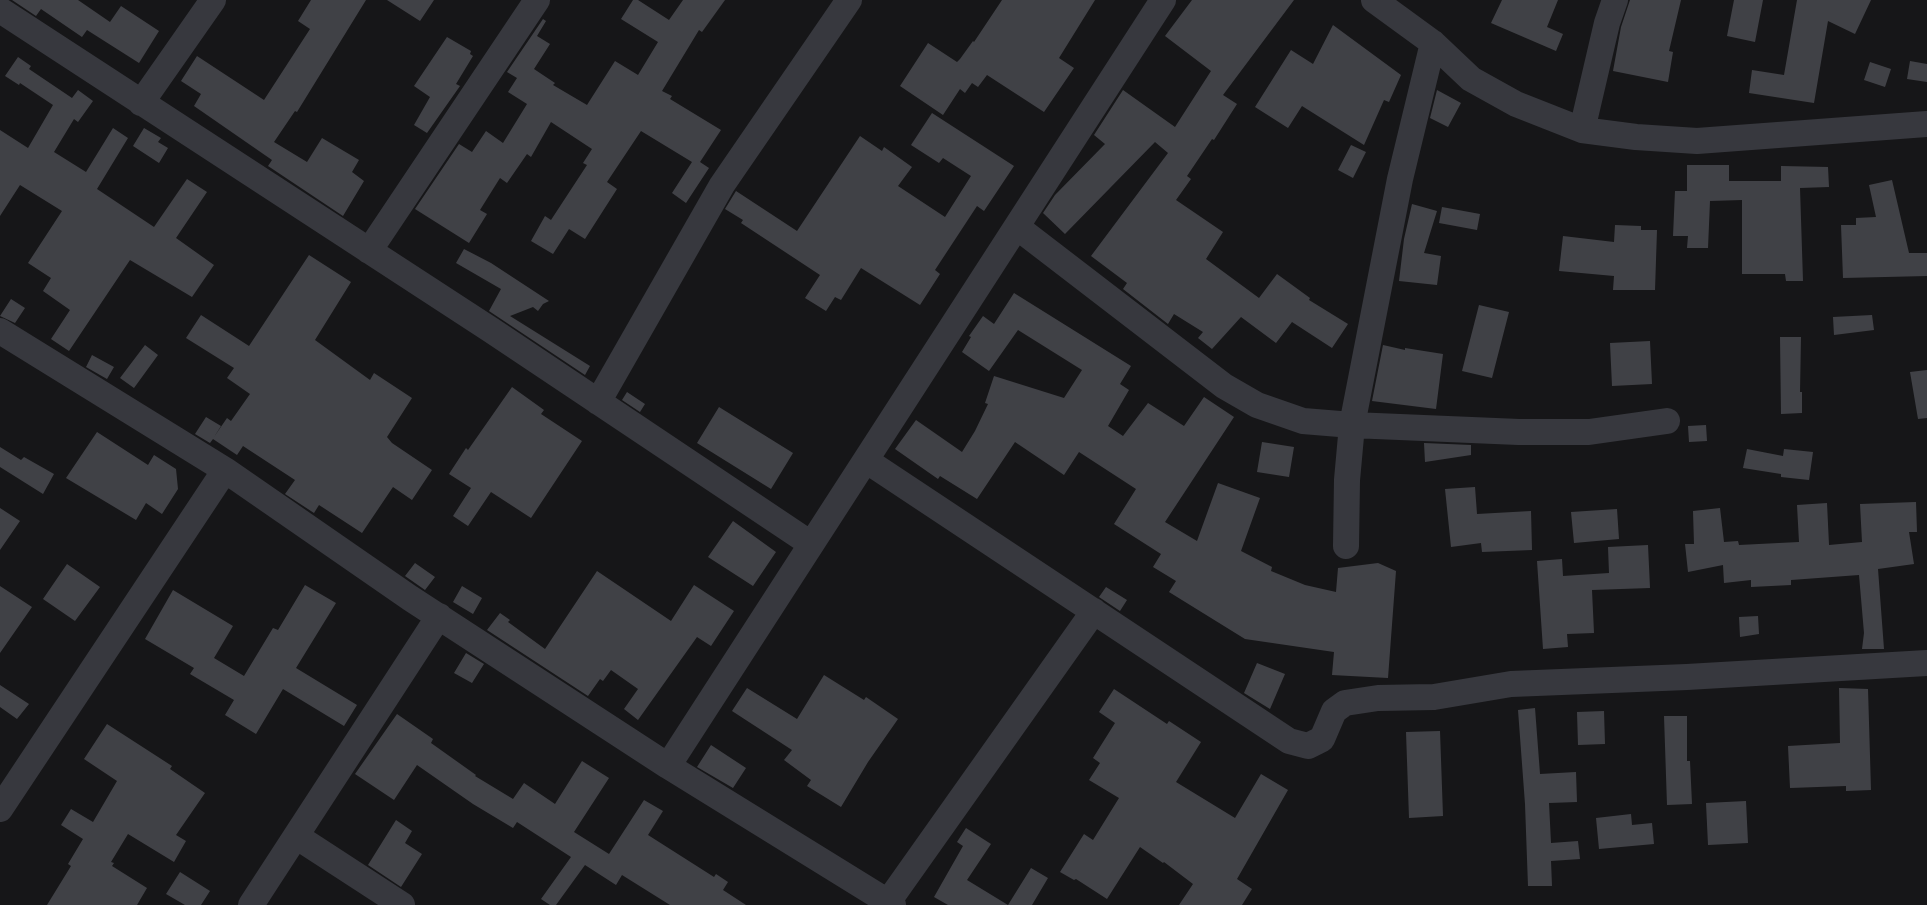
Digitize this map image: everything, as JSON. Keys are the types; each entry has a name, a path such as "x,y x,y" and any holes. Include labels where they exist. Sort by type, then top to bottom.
{"street":[{"path":"141,103 212,0"},
{"path":"369,251 537,0"},
{"path":"598,402 722,185 849,0"},
{"path":"668,766 1163,0"},
{"path":"1374,0 1433,43 1471,79 1516,104 1582,130 1636,137 1697,141 1927,124"},
{"path":"1582,130 1607,23 1615,0"},
{"path":"0,10 812,544"},
{"path":"1346,546 1347,480 1352,425 1400,178 1433,43"},
{"path":"1017,227 1224,386 1257,404 1303,421 1352,425 1519,432 1588,432 1667,421"},
{"path":"0,331 225,470 439,616 668,766 890,903 1094,611"},
{"path":"867,460 1288,741 1308,746 1322,739 1334,711 1344,703 1378,698 1434,697 1511,684 1687,677 1927,663"},
{"path":"0,809 225,470"},
{"path":"251,905 439,616"},
{"path":"296,836 402,905"}],"building":[{"path":"12,0 78,0 110,22 121,6 159,31 139,63 87,30 82,37 41,9 36,16"},
{"path":"311,0 366,0 297,112 295,111 274,142 307,162 322,138 359,160 352,172 364,181 343,216 268,166 272,160 194,106 201,94 181,81 197,56 264,100 310,29 298,21"},
{"path":"387,0 434,0 420,21"},
{"path":"633,0 638,0 669,20 683,0 725,0 702,32 699,30 662,91 672,96 670,99 721,130 700,162 709,168 686,203 672,193 692,162 641,131 607,182 617,189 585,239 569,229 553,254 531,241 545,216 551,220 587,165 583,163 592,149 551,122 531,157 527,154 507,183 500,178 480,210 487,214 469,243 415,209 459,144 472,152 486,131 503,143 527,104 508,92 517,78 507,72 543,19 546,21 537,36 550,44 534,69 555,83 553,85 587,105 615,61 638,75 658,42 621,19"},
{"path":"1002,0 1095,0 1059,58 1074,68 1044,112 987,75 978,87 972,83 965,93 960,89 943,115 900,86 928,43 957,62 974,42"},
{"path":"1192,0 1294,0 1223,95 1237,104 1214,140 1212,139 1187,176 1191,179 1176,200 1223,232 1206,259 1259,298 1277,274 1310,298 1309,300 1348,324 1332,348 1292,322 1276,343 1241,317 1212,349 1198,338 1203,332 1174,314 1168,324 1123,289 1127,283 1091,256 1168,153 1155,142 1065,234 1043,213 1055,195 1105,144 1094,135 1123,90 1175,127 1211,71 1165,36"},
{"path":"1502,0 1558,0 1547,27 1563,34 1556,51 1491,23"},
{"path":"1630,0 1681,0 1669,51 1673,52 1668,82 1613,71 1621,27"},
{"path":"1734,0 1763,0 1755,42 1727,36"},
{"path":"1797,0 1871,0 1855,34 1828,21 1814,103 1749,93 1752,70 1784,75"},
{"path":"1333,25 1401,75 1389,102 1384,100 1364,145 1302,106 1288,128 1255,107 1291,50 1313,64"},
{"path":"447,37 471,51 470,54 473,56 456,84 460,86 427,133 414,125 430,97 414,86"},
{"path":"18,57 31,66 29,69 72,98 78,90 93,101 78,122 74,119 54,152 86,172 113,128 128,138 97,189 154,227 187,179 207,192 176,238 214,265 192,297 130,260 69,351 51,339 70,310 43,291 51,278 28,263 62,211 20,185 0,216 0,130 28,148 53,105 20,83 19,85 5,76"},
{"path":"1910,61 1927,64 1927,82 1907,79"},
{"path":"1870,62 1891,69 1885,87 1864,80"},
{"path":"1437,90 1461,103 1448,127 1430,118"},
{"path":"932,113 1014,166 984,211 977,206 935,270 940,274 920,305 861,268 841,300 835,297 826,311 805,298 820,275 741,223 743,220 725,209 736,191 797,231 860,136 882,151 884,147 912,167 898,186 945,217 971,176 943,158 939,163 911,145"},
{"path":"144,128 161,138 158,142 168,148 159,163 133,146"},
{"path":"1351,145 1366,152 1353,178 1338,170"},
{"path":"1687,165 1729,165 1729,181 1781,181 1781,166 1828,167 1829,187 1800,188 1803,281 1786,281 1785,274 1742,274 1742,200 1710,201 1708,248 1687,248 1688,236 1673,236 1675,191 1687,191"},
{"path":"1892,180 1909,253 1927,253 1927,276 1843,278 1841,225 1856,225 1856,218 1876,217 1869,185"},
{"path":"1412,204 1437,211 1424,253 1441,256 1437,285 1399,281 1404,239"},
{"path":"1442,207 1480,214 1477,230 1439,223"},
{"path":"1615,225 1641,226 1641,230 1657,230 1655,290 1613,290 1614,276 1559,271 1563,236 1614,242"},
{"path":"464,249 491,263 549,301 543,304 538,311 533,307 510,316 590,366 585,375 489,311 501,289 456,263"},
{"path":"309,255 351,282 315,340 370,380 374,373 412,398 387,437 392,443 432,470 412,500 393,487 362,533 319,505 314,513 285,494 295,480 243,446 237,455 213,439 210,443 195,434 206,417 221,426 214,437 227,418 231,421 250,394 227,378 234,368 186,338 201,315 249,346"},
{"path":"1014,293 1131,366 1120,384 1129,390 1108,426 1123,436 1148,403 1184,426 1204,397 1234,417 1165,522 1197,541 1218,483 1260,498 1241,551 1272,567 1271,571 1305,585 1336,592 1338,568 1378,563 1396,571 1388,678 1332,675 1334,652 1245,639 1169,592 1176,581 1153,567 1161,554 1114,524 1136,489 1079,452 1064,475 1015,442 977,499 940,476 938,479 895,449 916,420 962,452 988,404 985,403 994,376 1064,398 1082,370 1018,330 989,371 962,352 971,337 969,336 983,316 994,324"},
{"path":"11,299 25,308 15,323 0,316"},
{"path":"1479,305 1509,312 1492,378 1462,371"},
{"path":"1872,315 1874,330 1834,335 1833,317"},
{"path":"1780,337 1801,337 1800,392 1802,392 1802,413 1781,414"},
{"path":"1650,341 1652,384 1612,386 1610,343"},
{"path":"145,345 158,355 134,388 120,378"},
{"path":"1383,345 1405,350 1405,348 1443,354 1436,409 1372,401"},
{"path":"92,355 114,367 107,379 86,367"},
{"path":"1927,370 1927,418 1918,419 1910,372"},
{"path":"512,387 544,410 541,414 582,441 531,518 491,492 468,526 453,516 471,488 449,474"},
{"path":"627,392 645,404 640,412 622,400"},
{"path":"719,407 793,453 771,489 697,443"},
{"path":"1706,425 1707,441 1689,442 1688,426"},
{"path":"97,432 148,465 154,455 176,469 178,489 162,514 146,503 136,520 66,478"},
{"path":"1262,442 1294,447 1289,477 1257,472"},
{"path":"1424,443 1471,445 1471,455 1425,462"},
{"path":"0,447 21,460 24,457 54,474 43,494 0,467"},
{"path":"1747,449 1783,456 1784,449 1813,452 1809,480 1781,477 1781,474 1743,468"},
{"path":"1475,487 1477,514 1531,511 1532,550 1482,552 1481,543 1451,547 1445,489"},
{"path":"1916,502 1917,532 1909,532 1914,564 1878,569 1884,649 1862,649 1864,633 1859,575 1791,580 1791,585 1751,587 1751,580 1724,583 1723,565 1688,572 1685,544 1694,544 1693,511 1720,508 1724,542 1738,541 1739,545 1799,542 1797,505 1827,503 1829,545 1862,542 1860,504"},
{"path":"0,508 20,521 0,550"},
{"path":"1617,509 1619,539 1574,543 1571,512"},
{"path":"733,521 776,552 753,586 708,557"},
{"path":"1648,545 1650,588 1592,590 1594,633 1567,634 1568,647 1543,649 1537,561 1562,559 1563,576 1609,573 1608,547"},
{"path":"415,563 435,577 425,590 405,576"},
{"path":"67,564 100,587 75,621 43,599"},
{"path":"597,571 671,621 694,585 734,611 711,646 697,637 638,720 624,709 638,689 611,670 603,681 600,679 588,696 487,630 500,613 510,620 508,622 545,649"},
{"path":"305,585 336,603 296,668 357,705 344,726 283,689 256,734 225,715 234,700 190,674 194,668 145,639 173,590 233,626 214,658 244,676 273,628 278,630"},
{"path":"0,586 32,607 0,653"},
{"path":"462,586 482,598 473,614 453,602"},
{"path":"1106,587 1127,600 1120,611 1099,597"},
{"path":"1758,616 1759,634 1740,637 1739,617"},
{"path":"466,653 484,664 472,683 454,673"},
{"path":"1257,663 1285,674 1270,709 1244,693"},
{"path":"824,675 864,700 866,697 898,719 868,762 841,807 807,786 811,780 784,760 792,750 732,711 747,688 797,719"},
{"path":"0,685 29,704 17,719 0,707"},
{"path":"1839,688 1868,689 1871,790 1846,791 1846,786 1790,788 1788,746 1840,743"},
{"path":"1114,689 1167,724 1169,721 1201,742 1176,782 1235,818 1261,774 1288,790 1237,879 1252,889 1242,905 1179,905 1193,884 1140,847 1107,899 1076,879 1074,880 1060,872 1084,834 1093,840 1119,798 1089,780 1100,763 1093,758 1115,723 1099,712"},
{"path":"1535,708 1540,774 1576,772 1577,802 1549,803 1551,843 1578,841 1580,859 1551,861 1552,886 1528,886 1525,804 1518,710"},
{"path":"1604,711 1605,744 1578,745 1577,712"},
{"path":"397,714 433,739 431,743 475,776 513,799 524,783 555,804 582,761 609,778 574,832 609,854 644,800 663,811 648,835 714,877 716,874 728,882 723,890 746,905 670,905 622,875 616,885 585,865 556,905 550,905 541,899 571,857 517,822 513,828 473,804 417,765 394,800 355,774"},
{"path":"1664,716 1687,716 1687,761 1690,761 1692,804 1667,805"},
{"path":"107,724 172,766 170,769 205,793 176,835 186,841 174,862 128,834 111,862 114,863 112,866 147,888 137,905 47,905 71,866 68,864 83,839 61,825 71,809 93,822 117,781 84,759"},
{"path":"1440,731 1443,816 1409,818 1406,732"},
{"path":"711,745 746,768 733,788 697,767"},
{"path":"1746,801 1748,843 1708,845 1706,803"},
{"path":"1631,814 1632,825 1652,823 1654,844 1599,849 1596,818"},
{"path":"396,820 412,831 405,843 422,854 401,887 368,865"},
{"path":"966,828 991,844 967,880 1008,905 948,905 934,897 963,846 957,842"},
{"path":"1031,868 1048,878 1032,905 1008,905"},
{"path":"180,872 210,891 201,905 185,905 166,894"}]}
